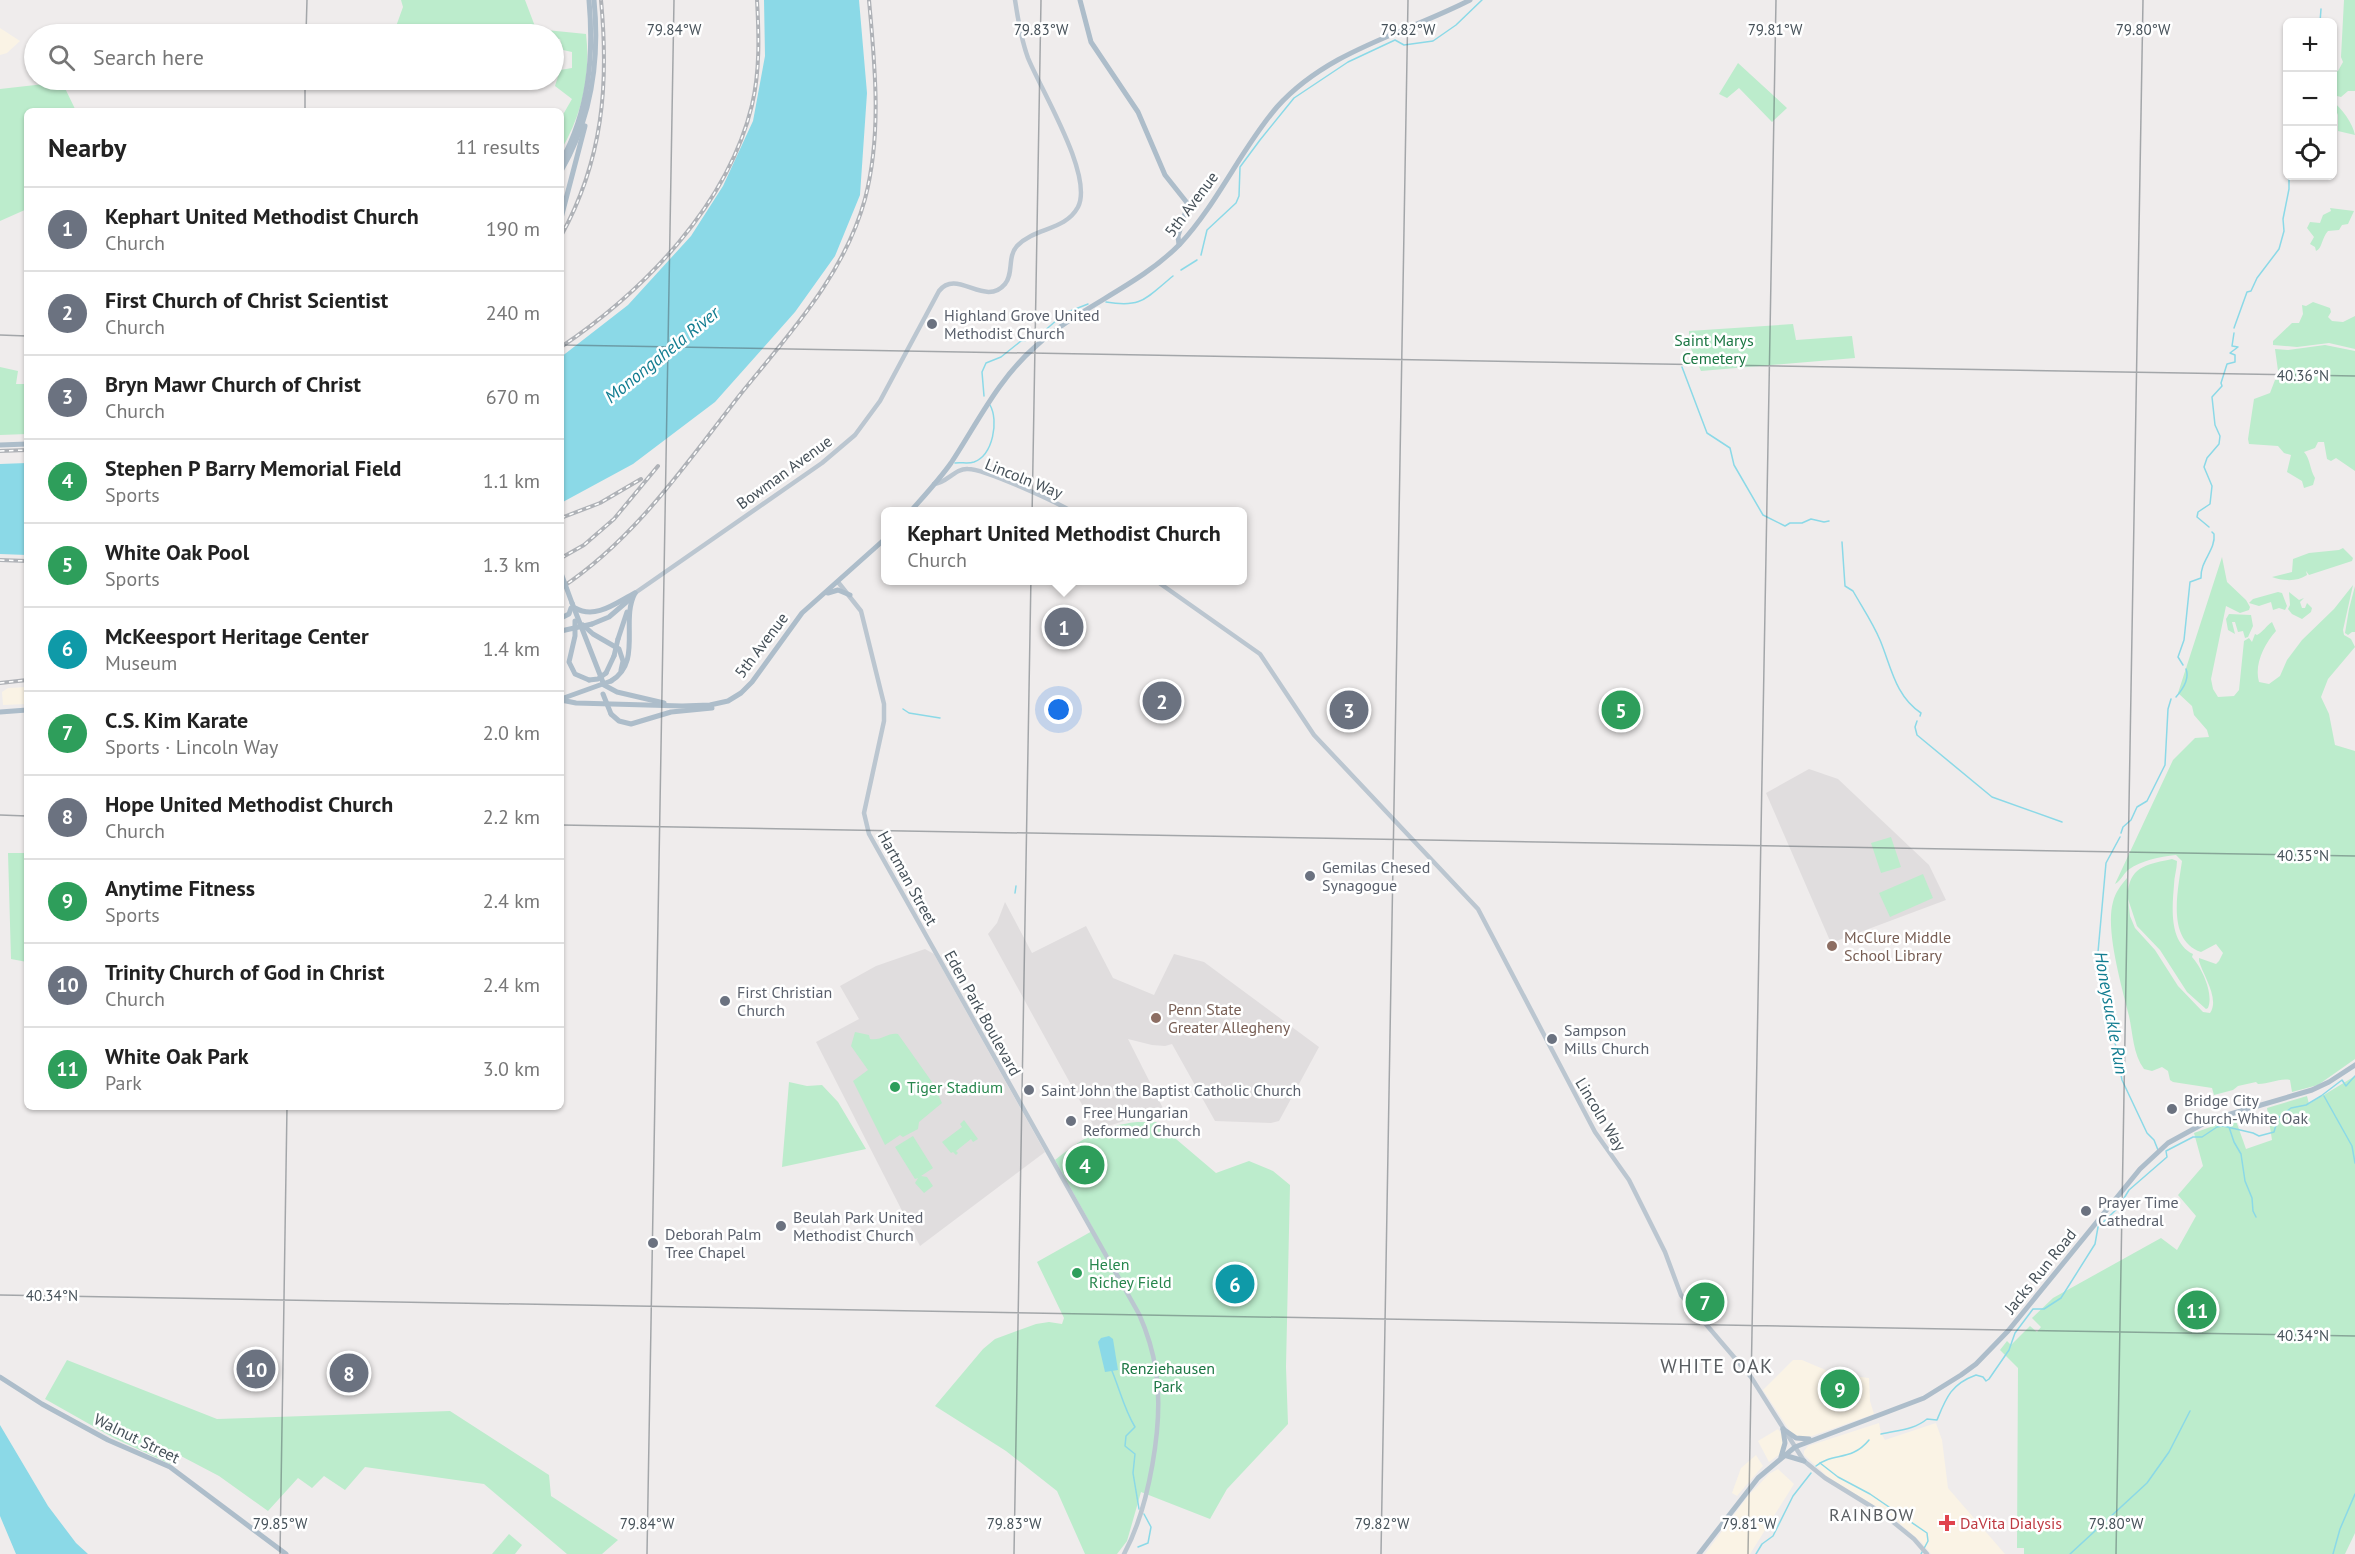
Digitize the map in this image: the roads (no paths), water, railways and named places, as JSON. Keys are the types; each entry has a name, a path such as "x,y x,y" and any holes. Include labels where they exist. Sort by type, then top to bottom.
{"main road":[{"path":"564,155 578,124 589,78 592,45 589,0"},
{"path":"564,204 593,84 597,42 594,0"},
{"name":"Bowman Avenue","path":"635,593 822,463 855,435 880,401 944,285 954,283 988,292 999,289 1006,283 1011,254 1024,240 1068,220 1080,202 1082,189 1076,165 1028,58 1021,36 1015,0"},
{"path":"1080,0 1091,42 1138,112 1165,175 1188,204 1178,236 1179,245"},
{"name":"5th Avenue","path":"914,507 951,462 996,390 1020,360 1054,331 1150,268 1179,245 1202,216 1262,126 1302,84 1334,61 1350,53 1470,0"},
{"path":"564,164 584,121 593,84"},
{"path":"0,445 24,444"},
{"name":"Lincoln Way","path":"934,484 947,480 961,470 968,469 991,476 1062,507"},
{"name":"5th Avenue","path":"564,701 576,703 682,706 710,705 728,701 752,682 802,613 881,542"},
{"path":"564,582 603,694 611,714 619,721 631,724 671,712 710,708 728,701"},
{"name":"Hartman Street","path":"838,582 858,604 884,712 864,820 872,840 932,946"},
{"name":"Lincoln Way","path":"1162,585 1260,654 1314,735 1478,909 1592,1128 1629,1180 1665,1252 1681,1295 1751,1377 1805,1462 1825,1478 1882,1513 1927,1553"},
{"path":"564,587 572,606 585,612 600,611 635,593"},
{"path":"821,597 838,590 850,595"},
{"path":"577,620 569,662 575,674 589,680 598,679 606,674 614,656 628,608 635,593"},
{"path":"564,630 592,624 618,612 635,593"},
{"path":"564,616 569,614 572,606"},
{"path":"564,699 611,681 625,669 628,656 628,608"},
{"path":"577,620 586,629 619,649 623,662 619,675"},
{"path":"577,620 601,680 606,687 617,693 682,706"},
{"path":"0,712 24,710"},
{"name":"Eden Park Boulevard","path":"932,946 1139,1314 1149,1340 1158,1388 1154,1450 1142,1509 1124,1554"},
{"name":"Jacks Run Road","path":"1699,1554 1751,1485 1795,1447 1924,1398 1976,1364 2008,1331 2140,1169 2168,1143 2210,1120 2312,1090 2355,1065"},
{"name":"Walnut Street","path":"0,1377 42,1404 108,1440 170,1467 286,1554"},
{"path":"1784,1429 1798,1439 1816,1438"},
{"path":"1784,1429 1785,1445 1782,1457 1805,1462"}],"water":[{"name":"Monongahela River","path":"764,0 859,0 867,93 860,195 835,256 795,312 715,402 633,464 564,501 564,355 628,305 691,236 723,186 753,121 765,56"},
{"path":"24,463 24,555 0,554 0,464"},
{"path":"1109,1336 1113,1339 1118,1370 1105,1372 1098,1342 1101,1338"},
{"path":"0,1425 48,1506 76,1543 88,1554 16,1554 0,1516"}],"waterway":[{"path":"1201,255 1207,230 1236,203 1239,196 1240,167 1294,98 1348,62 1395,40 1404,45 1433,41 1456,25 1482,0"},
{"name":"Honeysuckle Run","path":"2320,18 2321,9"},
{"name":"Honeysuckle Run","path":"2234,328 2247,292 2251,291 2257,278 2279,249 2284,231 2283,219 2289,180"},
{"path":"1181,270 1197,260"},
{"path":"1106,302 1128,304 1142,300 1173,276"},
{"path":"984,396 982,372 986,363 1001,357 1021,341 1035,339 1065,313 1088,304"},
{"name":"Honeysuckle Run","path":"2209,527 2197,517 2198,512 2210,504 2212,486 2204,467 2207,458 2219,444 2220,436 2215,425 2212,397 2222,386 2227,364 2235,362 2235,355 2230,353 2238,347 2232,346 2234,333"},
{"path":"1682,367 1707,433 1730,448 1734,465 1763,515 1785,526 1811,519 1829,521"},
{"path":"955,463 974,462 986,452 993,437 994,428 990,405"},
{"name":"Honeysuckle Run","path":"2183,665 2178,657 2184,640 2190,582 2201,578 2203,566 2214,540 2212,532"},
{"path":"1842,542 1845,586 1853,591 1874,627 1900,689 1905,698 1921,713 1920,716"},
{"name":"Honeysuckle Run","path":"2176,697 2186,680 2186,669"},
{"name":"Honeysuckle Run","path":"2121,833 2137,807 2147,801 2165,765 2168,709 2171,699"},
{"path":"903,709 909,713 940,718"},
{"path":"1917,721 1915,727 1917,735 1992,797 2062,822"},
{"name":"Honeysuckle Run","path":"2120,837 2106,863 2098,952 2122,1080 2147,1133 2154,1140 2158,1150"},
{"path":"1015,893 1016,886"},
{"path":"1881,1434 1911,1428 1927,1419 1937,1420 1955,1387 1976,1375 1983,1377 1986,1381 1989,1379 2009,1350 2015,1333 2033,1309 2044,1309 2061,1298 2095,1244 2098,1227 2118,1208 2129,1190 2167,1157 2166,1151 2193,1137 2202,1137 2217,1127 2223,1126 2259,1136 2274,1132 2278,1118 2291,1108 2306,1105 2342,1080 2346,1086 2355,1076"},
{"path":"2324,1096 2352,1146 2355,1163"},
{"path":"2229,1127 2241,1154 2245,1181 2256,1217"},
{"path":"1112,1371 1135,1427 1126,1436 1125,1446 1135,1454 1133,1473 1139,1509"},
{"path":"2070,1554 2147,1483 2169,1452 2190,1411"},
{"path":"1816,1466 1829,1459 1856,1451 1869,1440"},
{"path":"1820,1463 1838,1477 1870,1494 1927,1533 1928,1541 1921,1554"},
{"path":"1756,1554 1762,1544 1773,1536 1793,1496 1811,1473"},
{"path":"2333,1554 2340,1529 2355,1494"},
{"path":"1138,1547 1148,1543 1151,1527 1144,1514"}],"railway":[{"path":"564,230 586,179 600,121 604,62 601,0"},
{"path":"564,345 592,325 652,272 679,243 703,211 724,177 740,142 755,92 758,53 757,0"},
{"path":"564,586 588,569 658,500 795,327 829,279 843,254 856,227 865,199 874,150 876,100 869,0"},
{"path":"0,451 24,450"},
{"path":"564,556 584,545 614,519 658,466"},
{"path":"564,517 600,503 641,479"},
{"path":"0,560 24,561"},
{"path":"0,683 24,680"}],"place":[{"name":"Highland Grove United Methodist Church","path":"932,324"},
{"name":"Kephart United Methodist Church","path":"1064,627"},
{"name":"First Church of Christ Scientist","path":"1162,701"},
{"name":"Bryn Mawr Church of Christ","path":"1349,710"},
{"name":"White Oak Pool","path":"1621,710"},
{"name":"Gemilas Chesed Synagogue","path":"1310,876"},
{"name":"McClure Middle School Library","path":"1832,946"},
{"name":"First Christian Church","path":"725,1001"},
{"name":"Penn State Greater Allegheny","path":"1156,1018"},
{"name":"Sampson Mills Church","path":"1552,1039"},
{"name":"Tiger Stadium","path":"895,1087"},
{"name":"Saint John the Baptist Catholic Church","path":"1029,1090"},
{"name":"Bridge City Church-White Oak","path":"2172,1109"},
{"name":"Free Hungarian Reformed Church","path":"1071,1121"},
{"name":"Stephen P Barry Memorial Field","path":"1085,1165"},
{"name":"Prayer Time Cathedral","path":"2086,1211"},
{"name":"Beulah Park United Methodist Church","path":"781,1226"},
{"name":"Deborah Palm Tree Chapel","path":"653,1243"},
{"name":"Helen Richey Field","path":"1077,1273"},
{"name":"McKeesport Heritage Center","path":"1235,1284"},
{"name":"C.S. Kim Karate","path":"1705,1302"},
{"name":"White Oak Park","path":"2197,1310"},
{"name":"Trinity Church of God in Christ","path":"256,1369"},
{"name":"Hope United Methodist Church","path":"349,1373"},
{"name":"Anytime Fitness","path":"1840,1389"},
{"name":"DaVita Dialysis","path":"1947,1523"}],"district":[{"name":"WHITE OAK","path":"1717,1366"},
{"name":"RAINBOW","path":"1872,1515"}],"park label":[{"name":"Saint Marys Cemetery","path":"1714,349"},
{"name":"Renziehausen Park","path":"1168,1377"}]}
